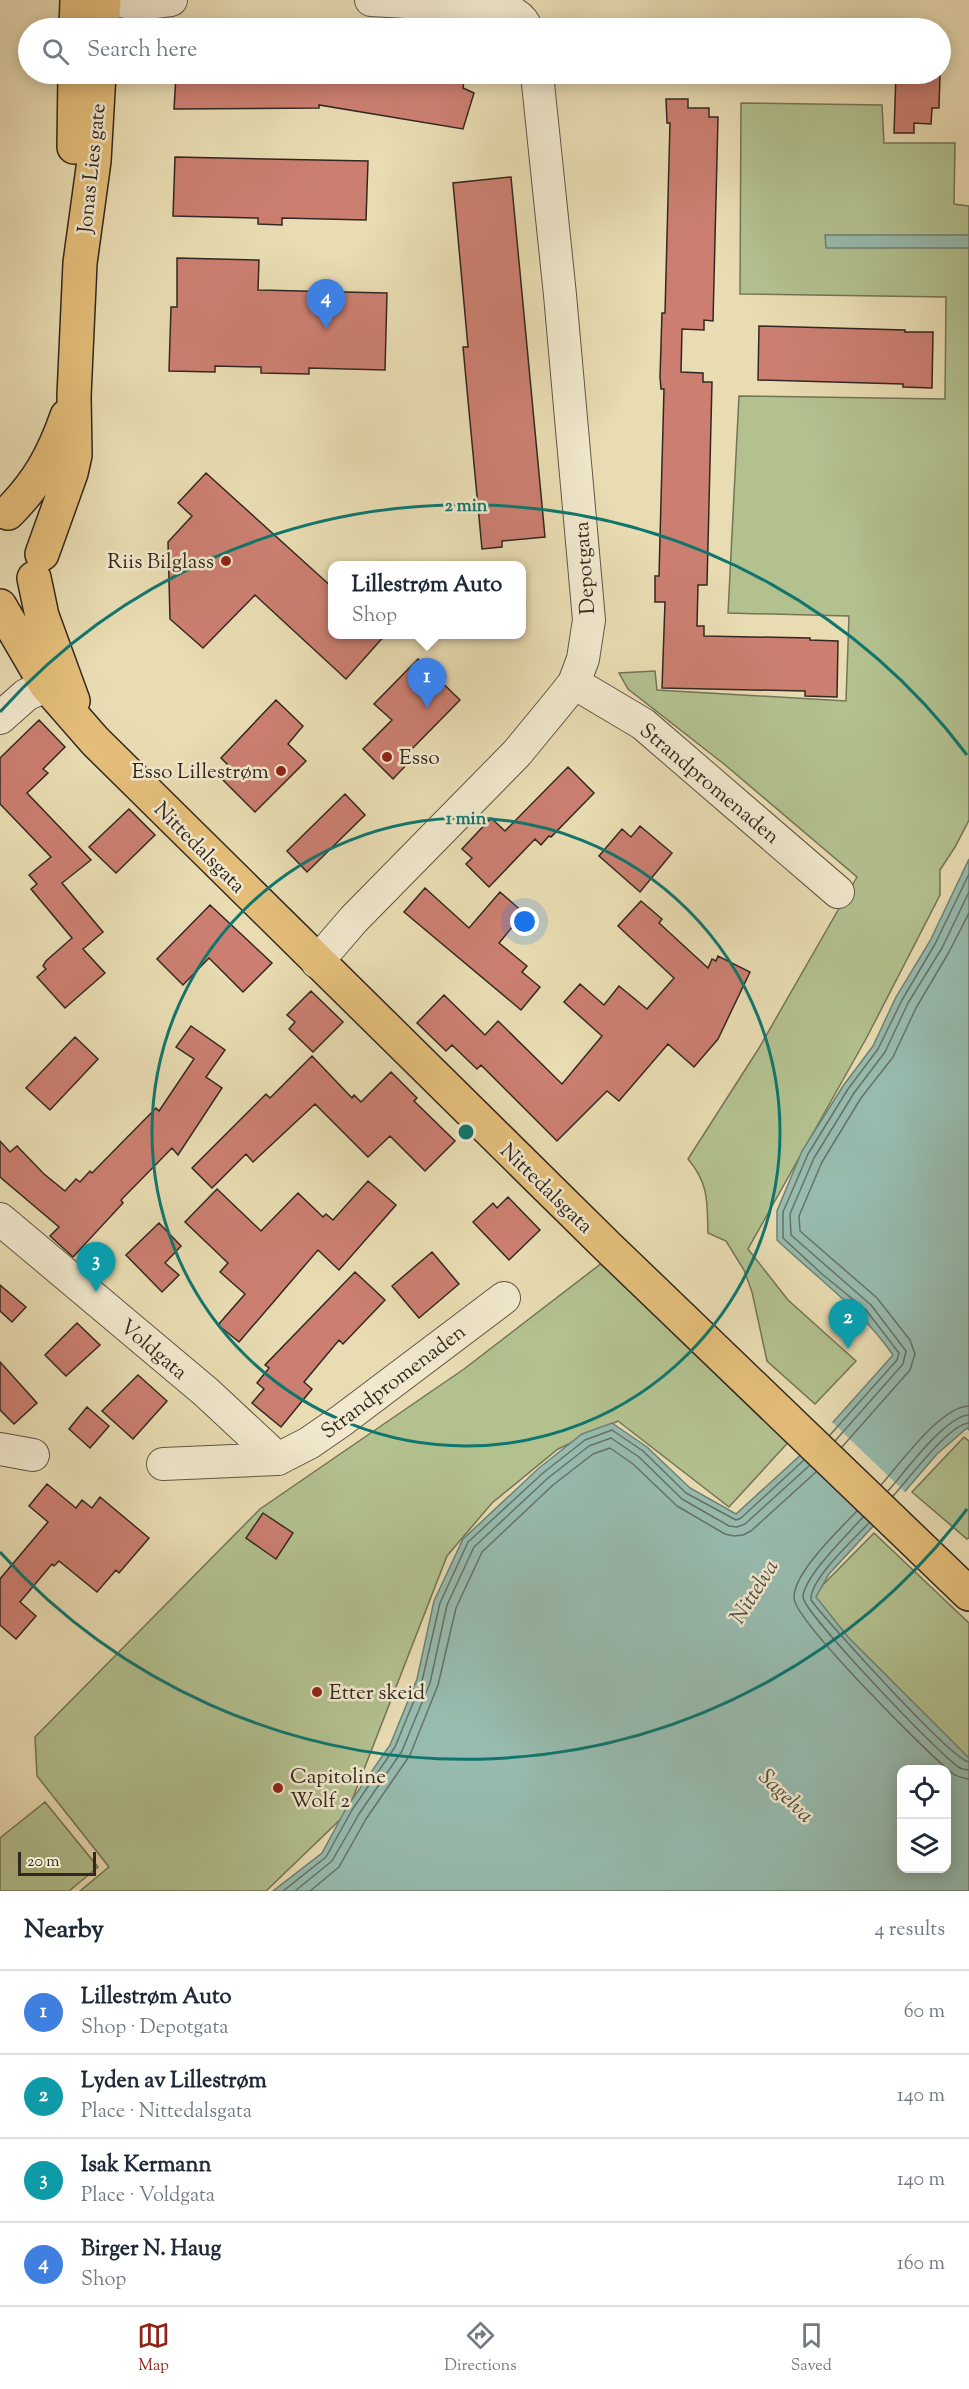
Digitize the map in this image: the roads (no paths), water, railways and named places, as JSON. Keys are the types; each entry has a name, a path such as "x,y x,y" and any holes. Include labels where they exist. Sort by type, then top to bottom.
{"main road":[{"path":"76,18 77,0"},
{"path":"103,18 104,0"},
{"name":"Jonas Lies gate","path":"75,84 72,198 80,263"},
{"name":"Jonas Lies gate","path":"38,566 71,473 75,455 74,396 80,263 92,182 98,84"},
{"name":"Jonas Lies gate","path":"4,513 33,487 56,449 74,396"},
{"name":"Nittedalsgata","path":"4,513 19,517 36,532 40,543 38,566 42,616 55,681"},
{"path":"0,596 17,593 38,566"},
{"name":"Nittedalsgata","path":"0,606 55,681 84,728 180,827 969,1594"}],"street":[{"path":"113,0 138,4 171,0"},
{"path":"371,0 497,7 512,12 519,18"},
{"name":"Depotgata","path":"317,962 354,919 517,753 574,683 583,659 589,620 560,295 538,84"},
{"path":"0,718 26,695 55,681"},
{"name":"Strandpromenaden","path":"574,683 643,724 838,892"},
{"name":"Voldgata","path":"0,1219 206,1392 278,1459"},
{"name":"Strandpromenaden","path":"278,1459 309,1443 341,1421 504,1298"},
{"path":"0,1449 33,1455"},
{"path":"163,1464 278,1459"}],"water":[{"path":"825,235 969,235 969,248 826,248"},
{"path":"969,859 969,1430 967,1428 937,1454 829,1574 816,1597 848,1637 969,1758 969,1891 273,1891 322,1853 347,1807 390,1745 417,1679 434,1601 463,1539 539,1468 582,1434 612,1423 647,1447 690,1488 736,1514 818,1439 893,1355 853,1309 777,1240 777,1211 802,1151 843,1086 873,1046 896,997 930,941"}],"place":[{"name":"Birger N. Haug","path":"326,329"},
{"name":"Riis Bilglass","path":"226,561"},
{"name":"Lillestrøm Auto","path":"427,708"},
{"name":"Esso","path":"387,757"},
{"name":"Esso Lillestrøm","path":"281,771"},
{"name":"Isak Kermann","path":"96,1292"},
{"name":"Lyden av Lillestrøm","path":"848,1349"},
{"name":"Etter skeid","path":"317,1692"},
{"name":"Capitoline Wolf 2","path":"278,1788"}],"water label":[{"name":"Nittelva","path":"753,1591"},
{"name":"Sagelva","path":"787,1795"}]}
